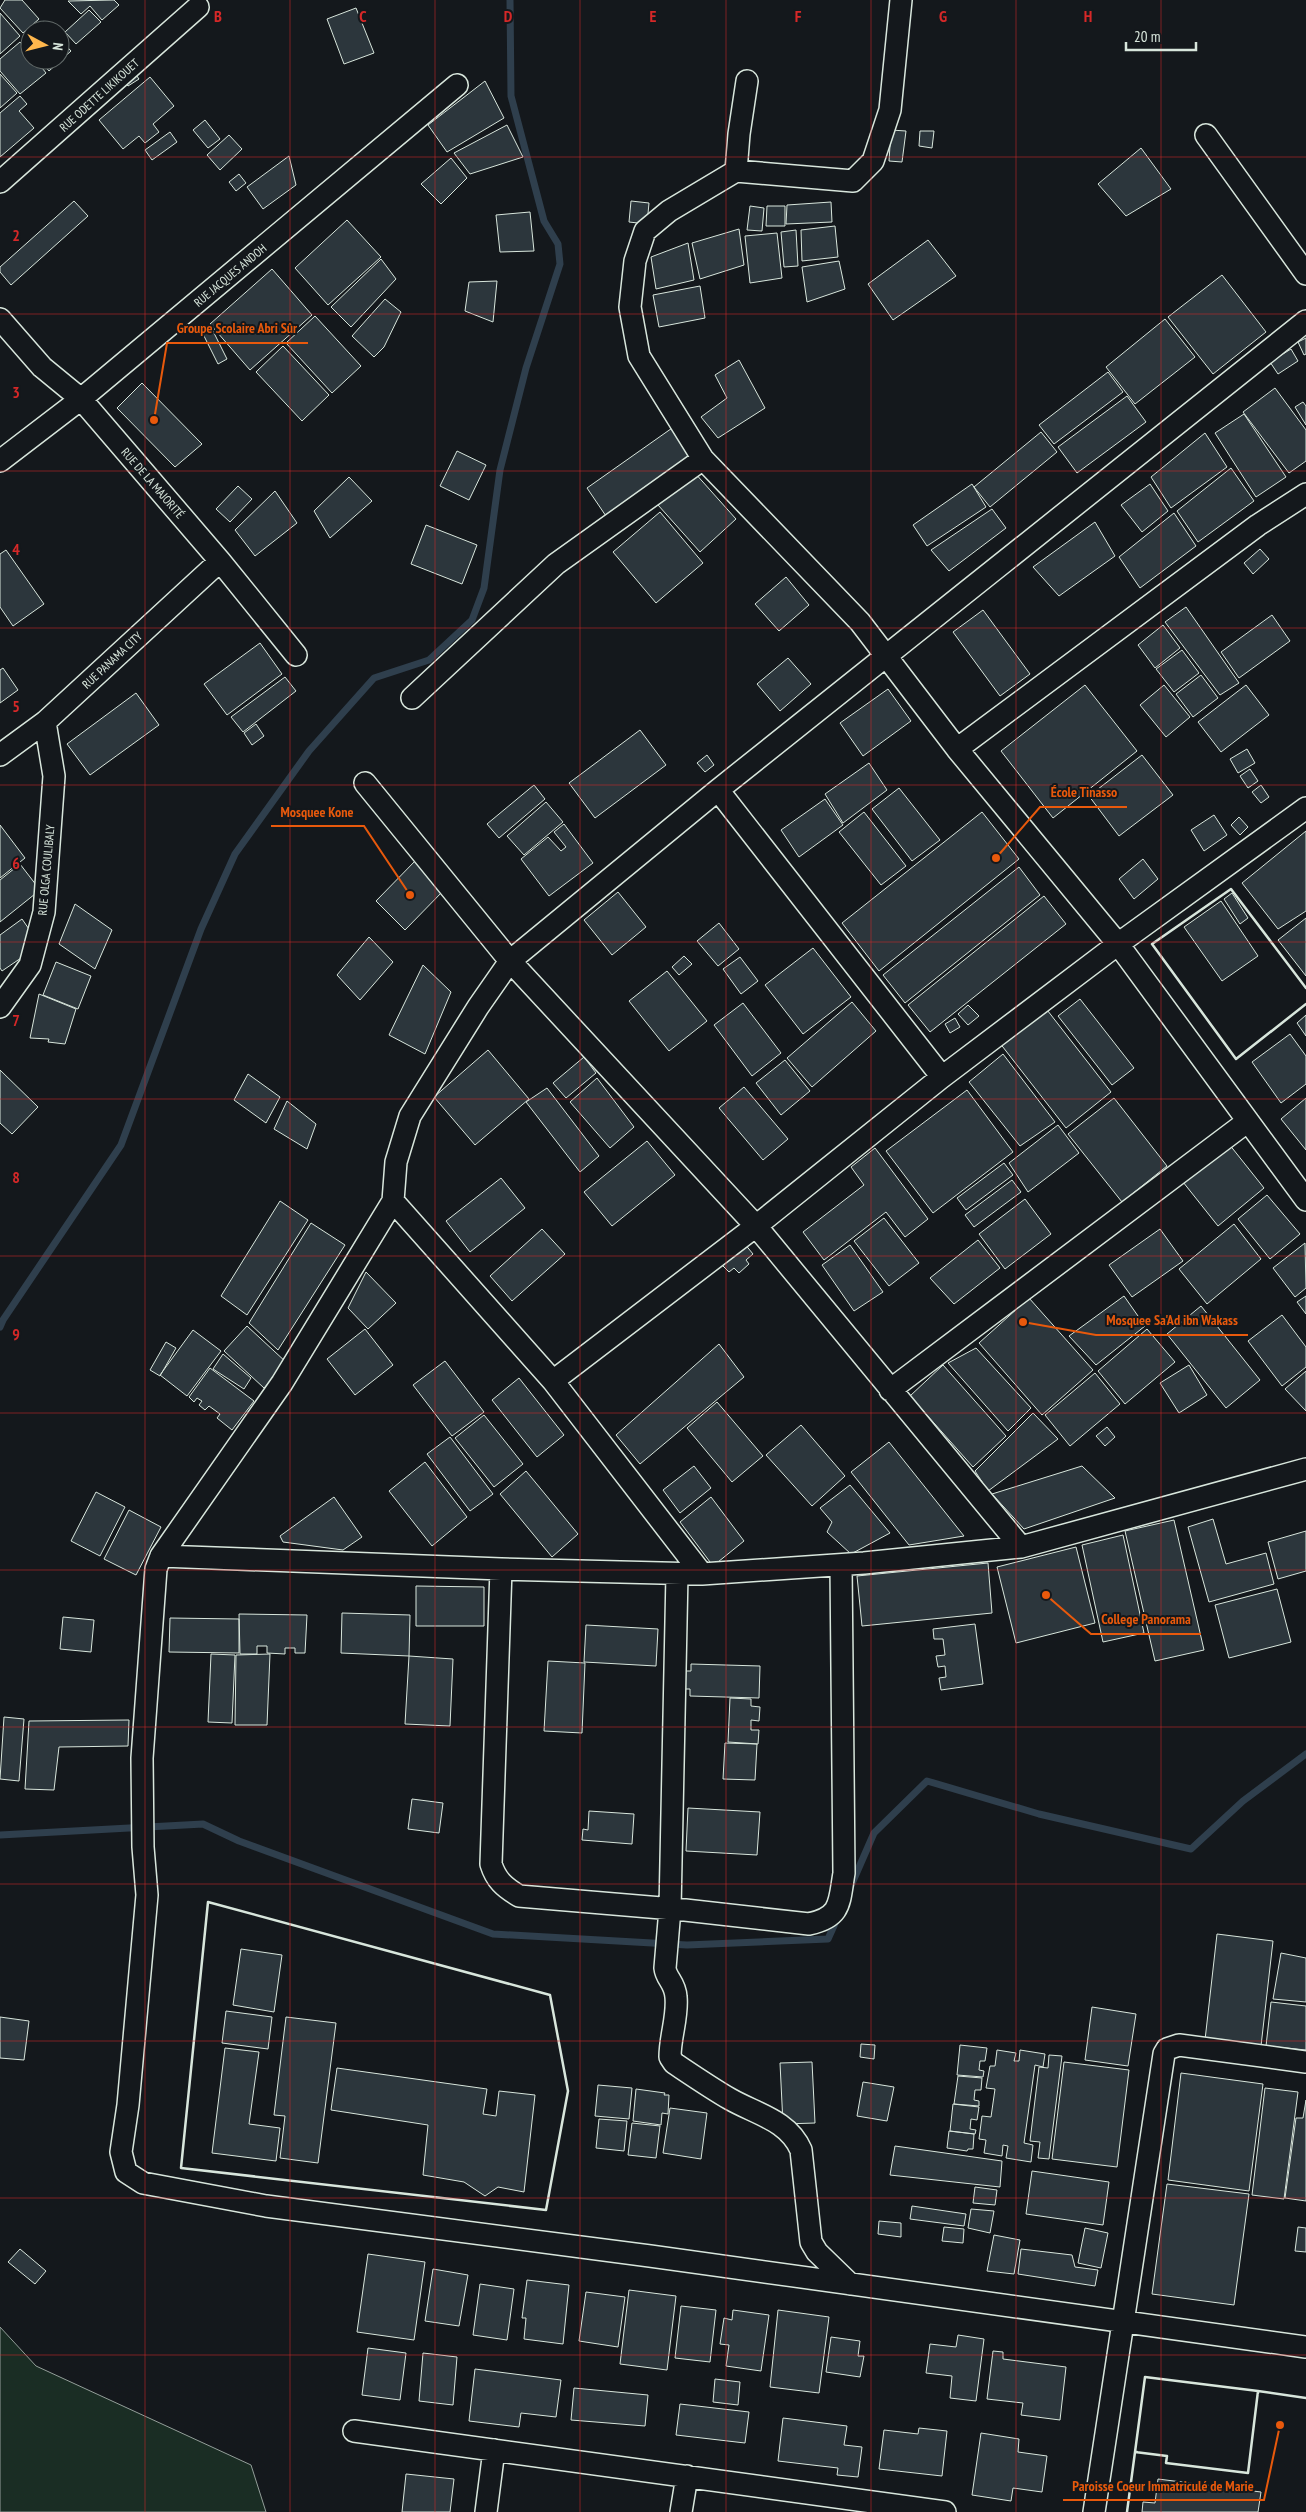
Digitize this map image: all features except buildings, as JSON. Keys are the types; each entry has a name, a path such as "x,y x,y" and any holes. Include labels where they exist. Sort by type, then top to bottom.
{"street":[{"path":"901,0 890,110 873,161 853,181 736,171 669,211 645,231 635,261 630,307 639,356 703,459 860,622 957,749 1118,944 1306,1200"},
{"name":"RUE ODETTE LIKIKOUET","path":"0,182 198,7"},
{"path":"736,171 738,134 747,81"},
{"name":"RUE JACQUES ANDOH","path":"0,462 81,399 457,85"},
{"path":"1206,135 1306,274"},
{"name":"RUE DE LA MAJORITÉ","path":"0,319 42,367 81,399 220,561 296,655"},
{"path":"1306,321 718,790 510,961 478,1007 410,1116 396,1162 393,1201 282,1384 161,1556 156,1569 142,1758 143,1847 147,1895 128,2105 121,2152 126,2172 143,2183 266,2206 1306,2347"},
{"path":"412,698 556,564 703,459"},
{"path":"957,749 1258,524 1306,494"},
{"name":"RUE PANAMA CITY","path":"0,755 45,722 220,561"},
{"name":"RUE OLGA COULIBALY","path":"0,1007 30,965 44,912 54,776 45,722"},
{"path":"365,783 510,961 756,1226 1021,1548"},
{"path":"718,790 942,1077"},
{"path":"553,1381 756,1226 942,1077 1118,944 1306,808"},
{"path":"890,1390 1248,1121"},
{"path":"393,1201 553,1381 702,1574"},
{"path":"161,1556 678,1574 841,1564 1021,1548 1306,1470"},
{"path":"501,1569 491,1864 496,1878 519,1896 670,1909 809,1924 826,1921 836,1912 844,1873 841,1564"},
{"path":"678,1574 670,1909 665,1972 674,1984 677,2011 670,2057 674,2063 731,2100 778,2123 796,2140 801,2150 811,2242 817,2252 850,2284"},
{"path":"1094,2512 1162,2060 1167,2049 1179,2045 1306,2062"},
{"path":"354,2431 687,2476 885,2508 945,2512"},
{"path":"486,2512 494,2450"},
{"path":"681,2512 687,2476"}],"green space":[{"path":"0,2327 36,2366 251,2465 266,2512 0,2512"}],"waterway":[{"path":"0,1327 121,1145 201,929 235,854 309,751 374,678 429,660 472,620 484,588 500,470 526,368 560,264 558,244 544,221 511,96 510,0"},
{"path":"850,1888 874,1833 927,1781 1039,1814 1191,1849 1243,1801 1306,1754"},
{"path":"0,1835 203,1824 239,1841 493,1934 687,1945 828,1939 837,1919"}],"wall":[{"path":"1306,988 1231,889 1152,944 1236,1059 1306,1004"},
{"path":"208,1902 550,1995 568,2091 546,2210 181,2168 208,1902"},
{"path":"1145,2377 1258,2391 1248,2473 1166,2463 1167,2456 1135,2452 1145,2377"},
{"path":"1258,2393 1258,2391 1306,2398"},
{"path":"1127,2512 1135,2452 1137,2452"}],"place":[{"name":"Groupe Scolaire Abri Sûr","path":"154,420"},
{"name":"École Tinasso","path":"996,858"},
{"name":"Mosquee Kone","path":"410,895"},
{"name":"Mosquee Sa'Ad ibn Wakass","path":"1023,1322"},
{"name":"College Panorama","path":"1046,1595"},
{"name":"Paroisse Coeur Immatriculé de Marie","path":"1280,2425"}]}
